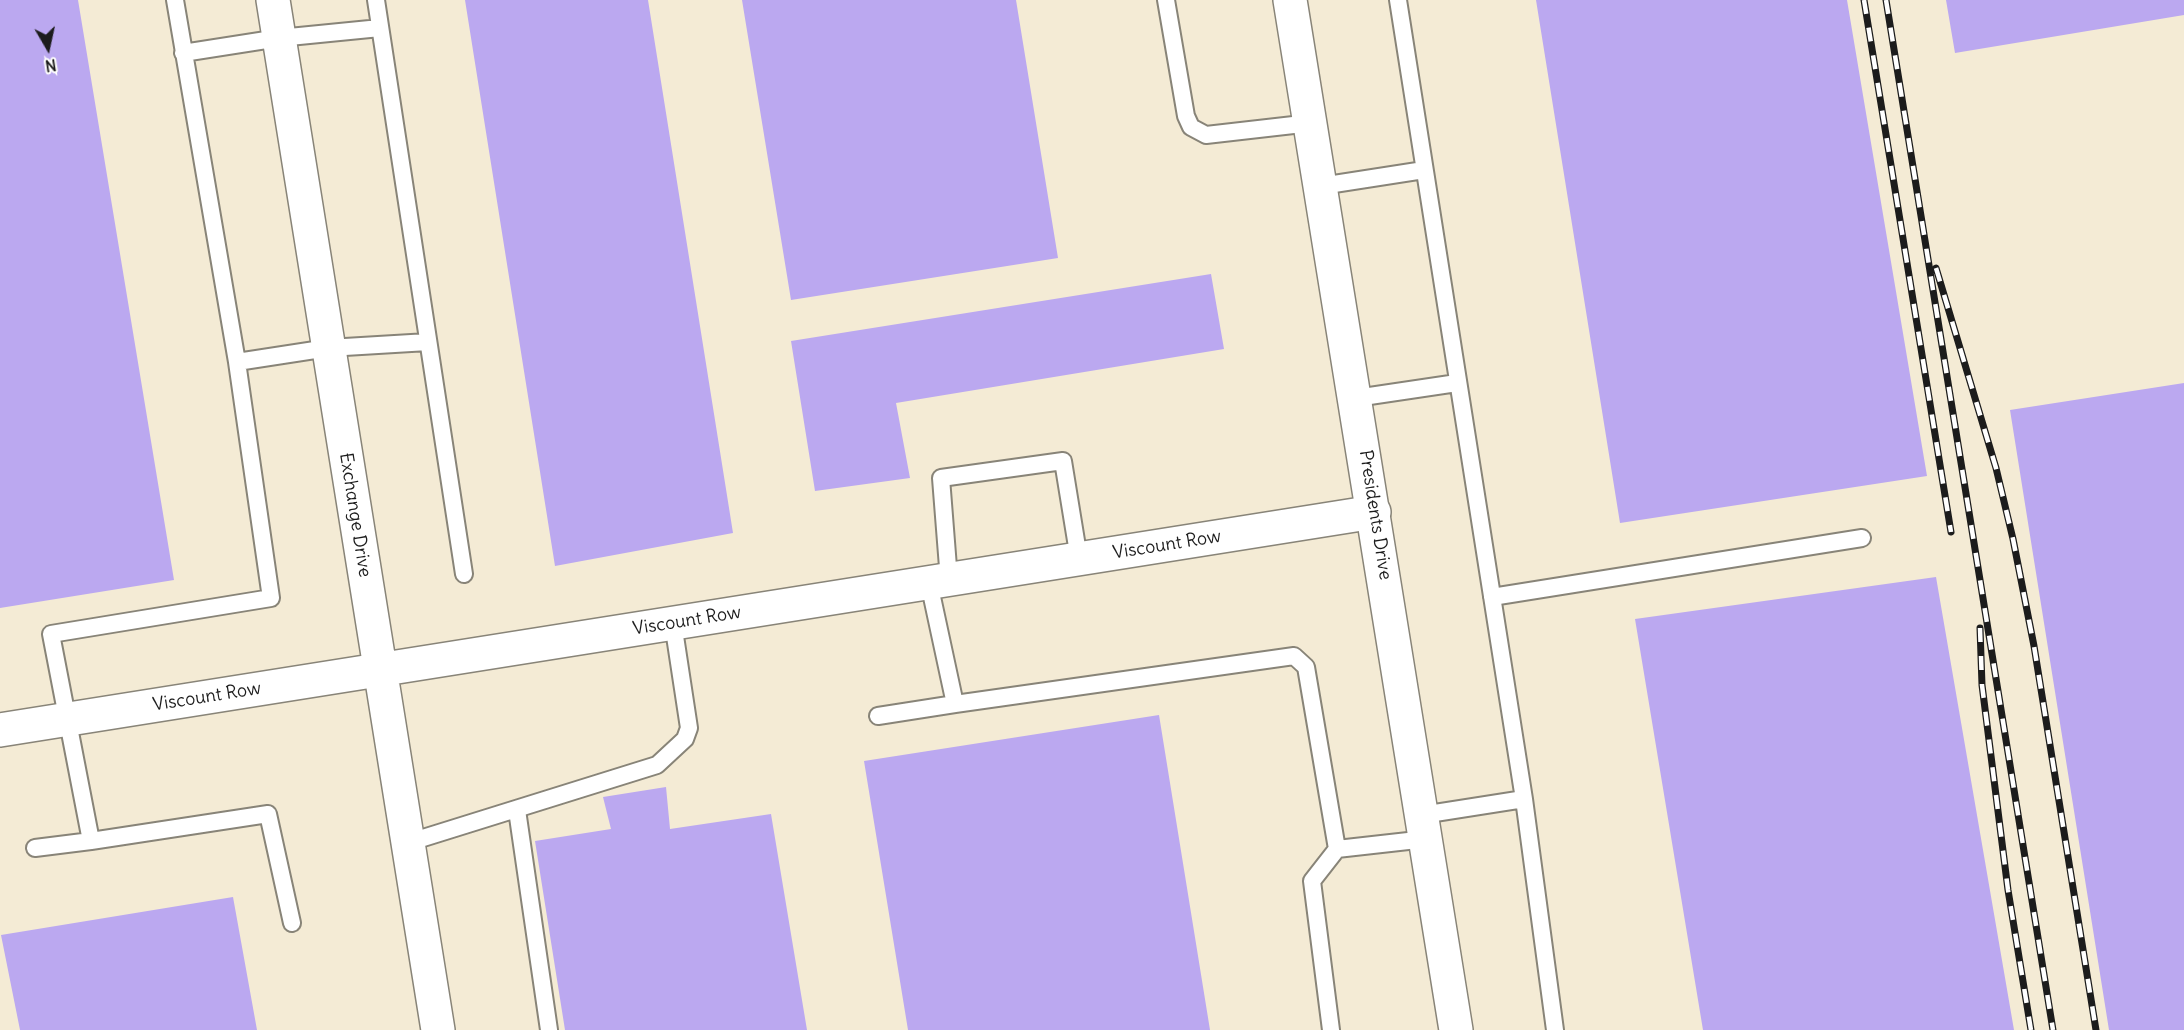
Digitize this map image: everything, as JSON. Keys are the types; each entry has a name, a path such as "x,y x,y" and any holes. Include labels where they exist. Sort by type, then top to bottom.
{"street":[{"name":"Exchange Drive","path":"273,0 438,1030"},
{"name":"Presidents Drive","path":"1290,0 1456,1030"},
{"name":"Viscount Row","path":"0,730 1374,512"}],"lane":[{"path":"91,841 51,634 271,598 237,362 175,0"},
{"path":"376,0 464,574"},
{"path":"1166,0 1186,116 1191,127 1206,135 1311,123"},
{"path":"1398,0 1524,799 1554,1030"},
{"path":"183,53 279,38 380,28"},
{"path":"1321,186 1424,170"},
{"path":"237,362 328,348 428,342"},
{"path":"1356,399 1457,383"},
{"path":"955,704 939,581 941,478 1063,461 1079,559"},
{"path":"1492,597 1862,538"},
{"path":"407,843 657,765 685,739 689,728 673,623"},
{"path":"878,716 1294,656 1306,667 1337,849"},
{"path":"1332,1030 1312,881 1337,849 1524,799"},
{"path":"517,810 549,1030"},
{"path":"35,848 268,814 292,923"}],"building":[{"path":"0,0 78,0 174,580 0,608"},
{"path":"465,0 648,0 733,533 555,566"},
{"path":"742,0 1016,0 1058,258 791,300"},
{"path":"1536,0 1847,0 1927,476 1620,523"},
{"path":"1946,0 2184,0 2184,15 1955,53"},
{"path":"1211,274 1224,349 896,403 910,478 815,491 791,341"},
{"path":"2184,383 2184,1030 2109,1030 2010,410"},
{"path":"1936,577 2014,1030 1703,1030 1635,619"},
{"path":"1159,715 1210,1030 908,1030 864,761"},
{"path":"666,787 670,829 771,814 807,1030 565,1030 535,841 611,829 603,797"},
{"path":"233,897 257,1030 20,1030 1,935"}],"railway":[{"path":"1864,0 1951,532"},
{"path":"1886,0 2053,1030"},
{"path":"1936,268 1996,468 2013,539 2034,646 2096,1030"},
{"path":"1980,628 1982,685 2008,890 2031,1030"}]}
